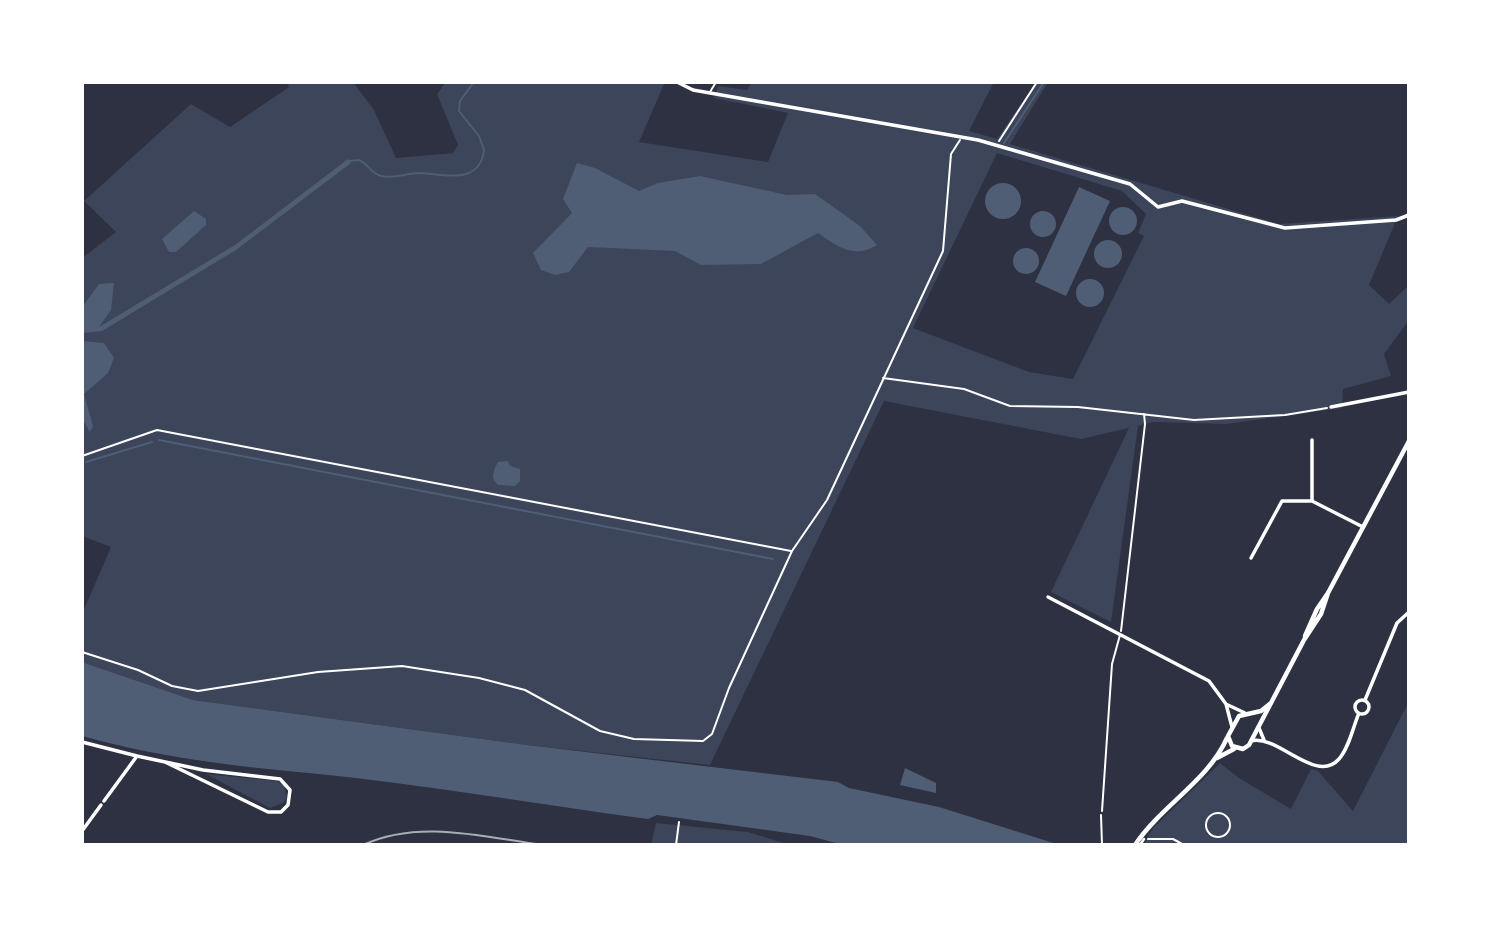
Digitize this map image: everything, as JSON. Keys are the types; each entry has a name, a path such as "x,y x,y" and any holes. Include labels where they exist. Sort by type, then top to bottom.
{"street":[{"path":"677,82 685,88 710,93 961,136 1130,184 1155,206 1186,202 1276,228 1396,220 1409,215"},
{"path":"1331,407 1409,392"},
{"path":"1312,440 1312,501"},
{"path":"1217,758 1245,748 1251,741 1304,640 1321,614 1328,593 1409,441"},
{"path":"1251,558 1280,503 1312,501 1363,527"},
{"path":"1048,597 1205,679 1216,688 1226,704 1233,727"},
{"path":"1251,741 1264,740 1313,765 1328,766 1340,757 1359,713 1356,704 1365,700 1397,623 1409,612"},
{"path":"1359,713 1369,709 1365,700"},
{"path":"1137,845 1163,810 1217,758 1239,716 1271,703"},
{"path":"1226,704 1257,718 1264,740"},
{"path":"1228,736 1229,743 1237,749"},
{"path":"82,742 165,762 280,779 290,790 288,805 281,813 268,812 165,762"},
{"path":"82,831 137,756"},
{"path":"1137,845 1144,839"}],"lane":[{"path":"710,93 716,82"},
{"path":"1101,811 1112,664 1120,635"}],"path":[{"path":"999,146 1037,82"},
{"path":"82,652 156,676 172,686 198,691 343,670 402,666 426,669 479,678 525,691 600,731 634,740 690,743 703,741 712,734 729,688 792,551 827,500 943,251 951,153 961,136"},
{"path":"883,378 964,389 1010,406 1078,407 1194,420 1226,420 1331,407"},
{"path":"1120,635 1146,424 1144,413"},
{"path":"82,456 157,430 792,551"},
{"path":"1101,811 1102,845"},
{"path":"1212,814 1222,814 1229,820 1229,830 1221,837 1213,836 1206,830 1207,820 1212,814"},
{"path":"676,845 679,822"},
{"path":"1144,839 1173,839 1184,845"}],"shaded area":[{"path":"286,82 353,82 374,110 396,158 453,153 458,145 437,94 446,82 665,82 639,142 768,162 788,113 714,98 718,86 747,90 752,82 994,82 969,131 997,139 1036,82 1048,82 1010,144 1279,224 1398,216 1369,285 1389,304 1409,285 1409,320 1384,354 1391,376 1343,389 1342,408 1226,424 1153,422 1138,426 1111,622 1051,592 1129,428 1081,439 884,401 710,765 527,745 193,700 82,662 82,614 111,547 82,536 82,258 116,232 84,201 191,104 230,127 289,87","holes":["997,153 1122,191 1146,214 1138,233 1144,236 1073,379 1029,372 913,328"]},
{"path":"348,159 351,163 236,250 102,331 82,333 83,306 99,284 114,283 111,310 99,327 235,245"},
{"path":"577,163 595,168 639,191 658,183 700,176 787,195 815,194 860,226 877,245 861,251 846,250 818,233 761,264 701,265 675,251 588,247 569,272 555,275 541,270 533,253 572,213 563,199"},
{"path":"1003,183 1016,188 1021,201 1016,214 1003,219 990,214 985,201 990,188"},
{"path":"1079,187 1110,201 1066,296 1035,282"},
{"path":"1123,207 1133,211 1137,221 1133,231 1123,235 1113,231 1109,221 1113,211"},
{"path":"194,211 206,219 206,225 176,252 169,252 162,239"},
{"path":"1043,211 1052,215 1056,224 1052,233 1043,237 1034,233 1030,224 1034,215"},
{"path":"1108,240 1118,244 1122,254 1118,264 1108,268 1098,264 1094,254 1098,244"},
{"path":"1026,248 1035,252 1039,261 1035,270 1026,274 1017,270 1013,261 1017,252"},
{"path":"1090,279 1100,283 1104,293 1100,303 1090,307 1080,303 1076,293 1080,283"},
{"path":"82,341 104,343 114,358 108,373 84,394 93,426 90,432 83,420"},
{"path":"508,461 510,466 520,469 520,481 515,486 498,485 493,477 495,468 498,462"},
{"path":"82,662 193,700 527,745 838,782 849,788 939,807 1060,845 843,845 810,836 657,815 648,819 394,783 166,755 82,736"},
{"path":"1409,689 1409,845 1143,845 1153,828 1220,763 1239,778 1291,809 1311,769 1318,771 1353,811 1407,705"},
{"path":"905,768 936,783 936,793 900,785"},
{"path":"206,774 277,781 284,786 287,798 283,803 270,808"},
{"path":"656,823 748,832 790,845 651,845"}],"waterway":[{"path":"349,161 359,160 375,173 386,177 420,173 449,176 476,169 484,150 479,136 459,111 460,101 474,82"},
{"path":"1004,143 1044,82"},
{"path":"159,440 773,559"},
{"path":"86,462 152,442"}],"railway":[{"path":"363,845 384,837 429,831 542,845"}]}
